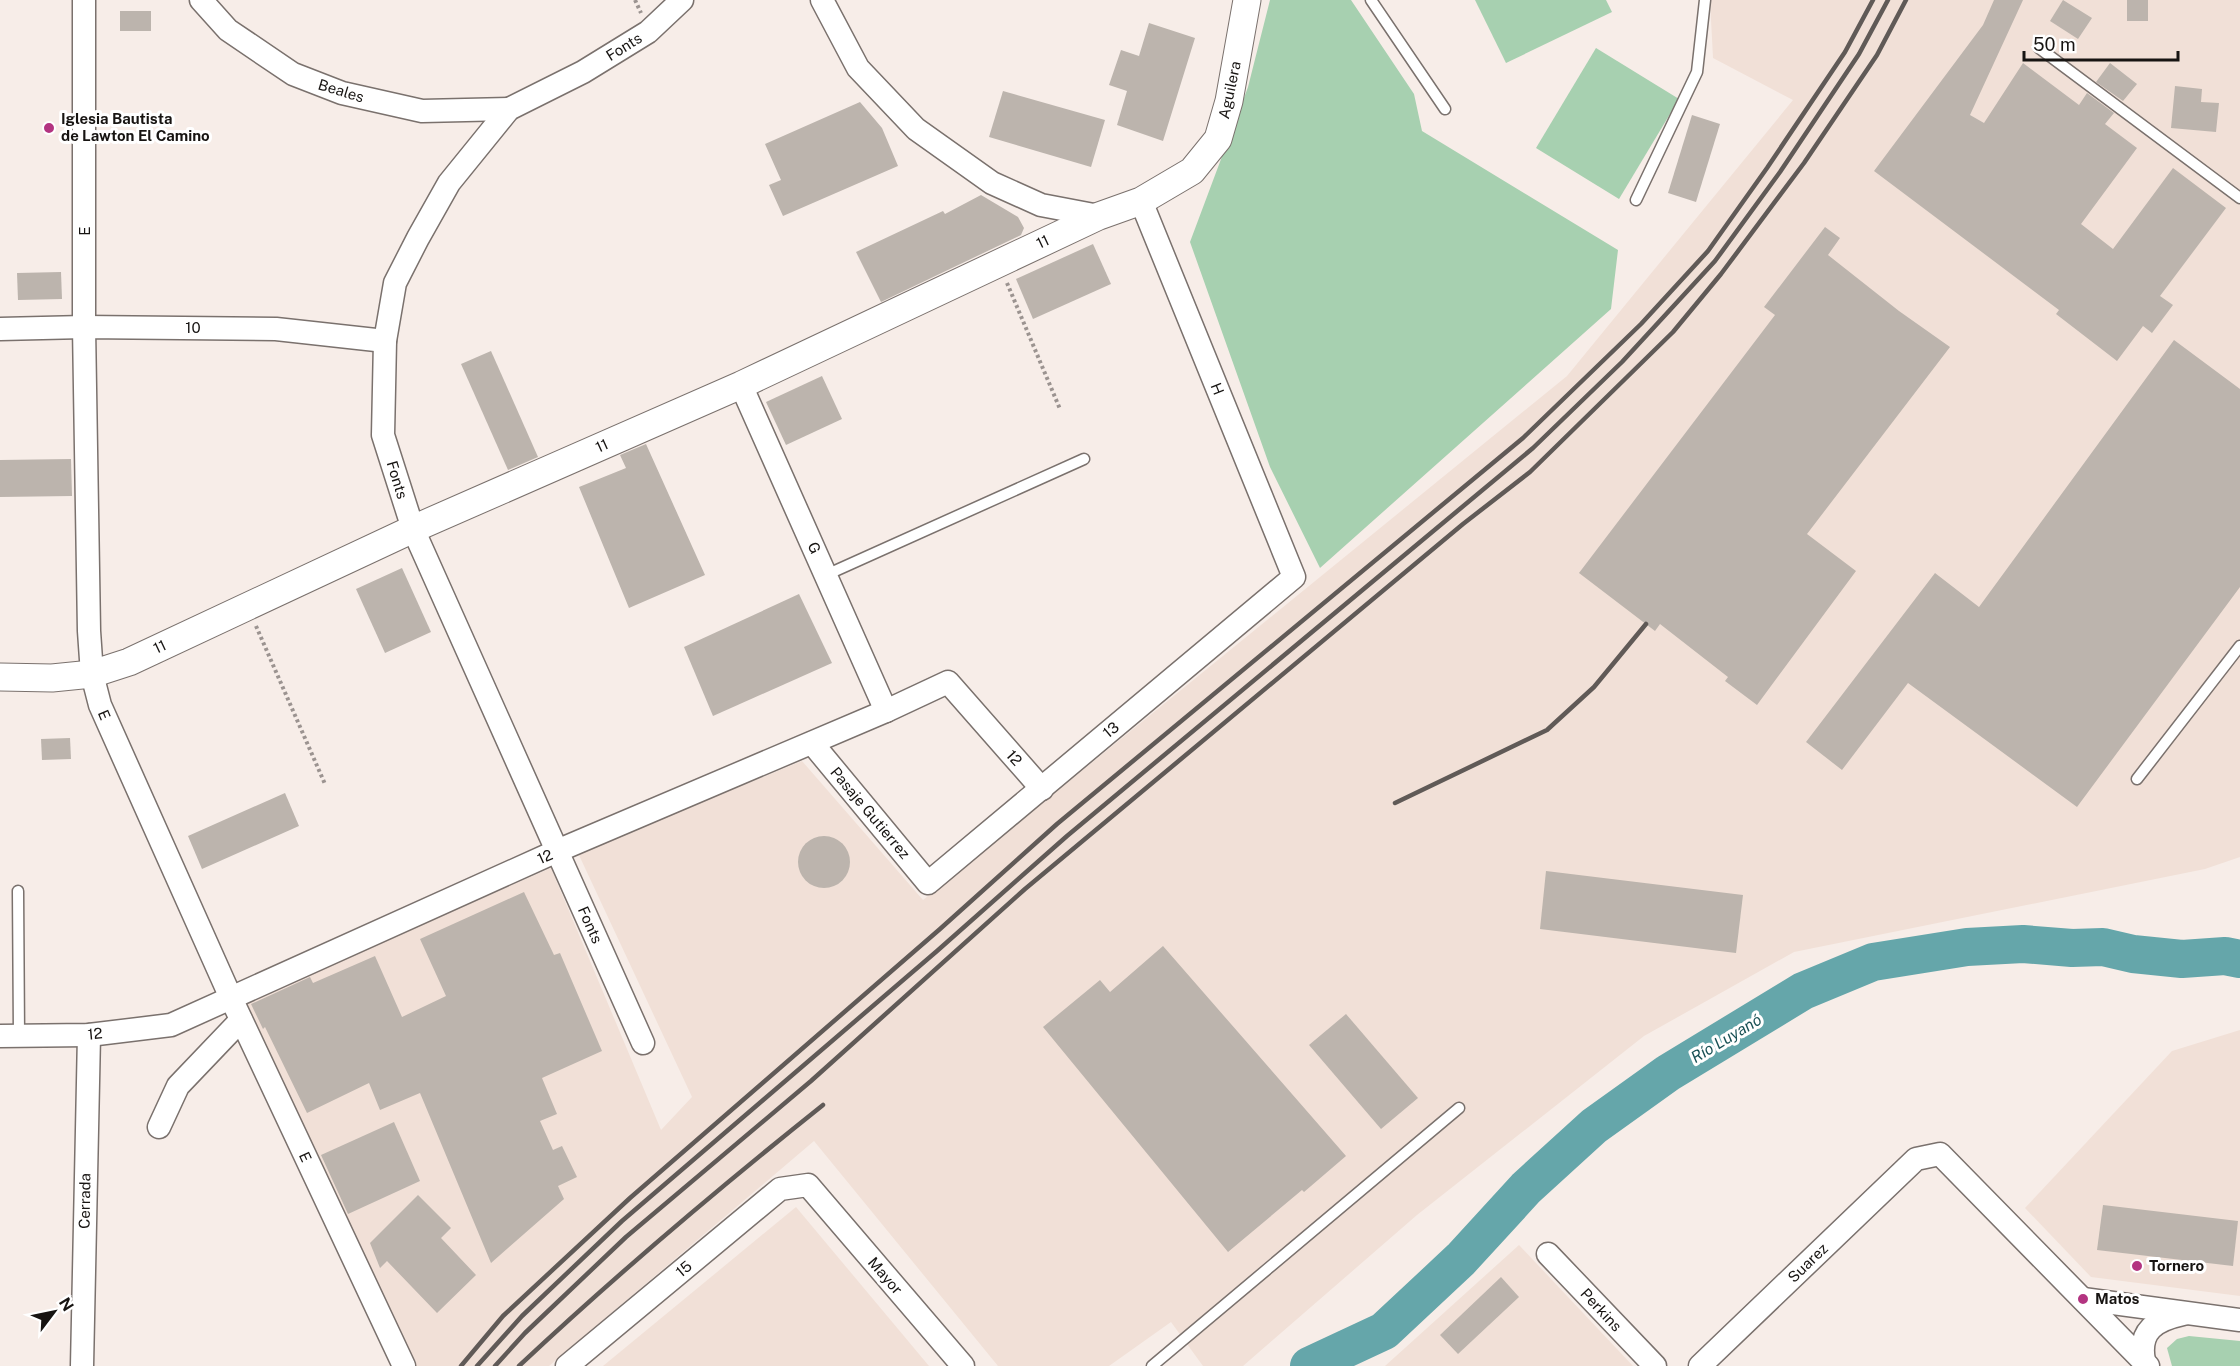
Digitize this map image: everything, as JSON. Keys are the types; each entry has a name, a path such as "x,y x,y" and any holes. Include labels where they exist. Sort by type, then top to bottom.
{"street":[{"name":"E","path":"84,0 84,327 89,631 92,674 100,705 231,998 404,1366"},
{"name":"Beales","path":"201,0 228,30 293,75 342,93 422,111 509,109"},
{"name":"Fonts","path":"643,1043 413,529 383,435 385,341 395,283 418,238 449,183 509,109 583,72 648,32 682,0"},
{"path":"822,0 858,68 916,129 992,183 1041,205 1099,216"},
{"name":"Aguilera","path":"1192,171 1218,139 1229,101 1247,0"},
{"name":"11","path":"0,678 52,678 92,674 129,662 413,529 741,385 1099,216 1141,201 1192,171"},
{"name":"H","path":"1141,201 1294,577"},
{"name":"10","path":"0,329 276,328 385,341"},
{"name":"G","path":"741,385 886,711"},
{"name":"13","path":"928,884 1294,577"},
{"name":"12","path":"10,1036 89,1035 171,1025 557,851 812,743 948,682 1042,789"},
{"name":"Pasaje Gutierrez","path":"812,743 928,884"},
{"path":"159,1126 178,1086 241,1020"},
{"name":"Cerrada","path":"82,1366 89,1035"},
{"name":"Suarez","path":"1700,1366 1916,1159 1940,1154 2083,1299"},
{"name":"15","path":"567,1366 780,1189 808,1185"},
{"name":"Mayor","path":"808,1185 963,1366"},
{"name":"Perkins","path":"1548,1254 1654,1366"},
{"path":"2083,1299 2240,1320"},
{"path":"2083,1299 2146,1364"},
{"path":"2146,1364 2141,1347 2148,1333 2160,1319 2187,1313"}],"lane":[{"path":"1371,0 1445,109"},
{"path":"1636,200 1696,72 1705,0"},
{"path":"2039,48 2240,198"},
{"path":"826,575 1084,459"},
{"path":"2137,779 2240,646"},
{"path":"10,1036 18,891"},
{"path":"1152,1366 1459,1108"}],"path":[{"path":"999,263 1060,410"},
{"path":"248,606 325,784"}],"shaded area":[{"path":"1710,0 2240,0 2240,857 2205,869 1794,952 1644,1036 1417,1215 1243,1366 1203,1366 1171,1322 1109,1366 998,1366 814,1141 549,1366 413,1366 417,1360 414,1362 246,1001 551,868 661,1130 692,1097 578,853 802,761 923,900 1567,376 1793,100 1713,58"},
{"path":"2240,1030 2240,1296 2091,1277 2025,1208 2172,1051"},
{"path":"796,1207 929,1366 603,1366"},
{"path":"1519,1245 1633,1366 1385,1366"}],"green space":[{"path":"1270,0 1351,0 1414,94 1422,131 1618,250 1611,309 1320,568 1270,467 1190,242 1248,87"},
{"path":"1475,0 1606,0 1612,12 1506,63"},
{"path":"1596,48 1679,99 1619,199 1536,148"},
{"path":"2189,1336 2240,1341 2240,1366 2172,1366 2167,1348 2177,1339"}],"building":[{"path":"1994,0 2023,0 1970,115 1984,123 2023,63 2079,105 2087,93 2114,113 2105,124 2137,148 2081,224 2113,249 2173,168 2226,208 2160,296 2173,305 2152,333 2143,326 2117,361 2056,314 2059,310 1874,171 1983,25"},
{"path":"2063,0 2092,18 2078,39 2050,21"},
{"path":"2127,0 2148,0 2148,21 2127,21"},
{"path":"120,11 151,11 151,31 120,31"},
{"path":"1149,23 1195,38 1163,141 1117,125 1127,91 1109,85 1121,50 1139,56"},
{"path":"2110,63 2137,84 2123,101 2096,82"},
{"path":"2175,86 2202,89 2201,102 2219,103 2216,132 2171,128"},
{"path":"1003,91 1105,120 1091,167 989,137"},
{"path":"860,102 882,128 898,166 783,216 769,185 781,180 765,144"},
{"path":"1692,115 1720,124 1696,202 1668,193"},
{"path":"981,195 1018,217 1024,228 1021,235 881,302 856,252 943,211 945,214"},
{"path":"1825,227 1840,238 1828,255 1899,311 1950,347 1807,534 1856,571 1757,705 1725,681 1728,677 1660,624 1655,631 1579,573 1775,315 1764,307"},
{"path":"1093,244 1111,284 1033,319 1016,279"},
{"path":"61,272 62,299 18,300 17,273"},
{"path":"2174,340 2240,389 2240,587 2077,807 1908,683 1842,770 1806,742 1935,573 1979,607"},
{"path":"491,351 538,457 508,470 461,364"},
{"path":"822,376 842,419 786,445 766,402"},
{"path":"646,444 705,575 629,608 579,487 626,468 620,455"},
{"path":"71,459 72,496 0,497 0,460"},
{"path":"402,568 431,632 385,653 356,589"},
{"path":"799,594 832,663 713,716 684,647"},
{"path":"70,738 71,759 42,760 41,739"},
{"path":"285,793 299,826 202,869 188,836"},
{"path":"824,836 834,838 842,844 848,852 850,862 848,872 842,880 834,886 824,888 814,886 806,880 800,872 798,862 800,852 806,844 814,838"},
{"path":"1546,871 1743,895 1736,953 1540,929"},
{"path":"524,892 554,955 560,953 602,1051 542,1078 557,1114 540,1121 553,1150 562,1146 577,1177 558,1186 564,1199 491,1263 420,1093 380,1110 369,1083 307,1113 265,1027 263,1029 251,1004 310,977 313,983 375,956 402,1017 446,996 420,939"},
{"path":"1163,946 1346,1156 1228,1252 1043,1027 1100,980 1110,992"},
{"path":"1346,1014 1418,1098 1381,1129 1309,1045"},
{"path":"394,1122 420,1181 348,1214 321,1155"},
{"path":"418,1195 451,1228 441,1238 476,1275 437,1313 387,1261 380,1268 370,1243"},
{"path":"2103,1205 2238,1221 2233,1266 2097,1250"},
{"path":"1501,1277 1519,1297 1458,1354 1440,1335"}],"waterway":[{"name":"Río Luyanó","path":"1309,1366 1384,1331 1461,1259 1526,1188 1594,1126 1668,1073 1803,991 1873,962 1967,947 2023,944 2072,948 2103,947 2133,954 2182,959 2225,956 2240,959"}],"railway":[{"path":"461,1366 503,1316 630,1198 940,929 1057,824 1523,438 1641,324 1708,251 1845,52 1873,0"},
{"path":"477,1366 522,1316 622,1221 937,951 1067,836 1533,448 1622,362 1715,261 1780,172 1859,54 1888,0"},
{"path":"495,1366 525,1333 626,1237 811,1081 1025,889 1463,524 1530,472 1673,332 1721,274 1804,163 1877,55 1906,0"},
{"path":"1395,803 1547,730 1594,687 1646,624"},
{"path":"519,1366 669,1232 823,1105"}],"place":[{"name":"Iglesia Bautista de Lawton El Camino","path":"49,128"},
{"name":"Tornero","path":"2137,1266"},
{"name":"Matos","path":"2083,1299"}]}
